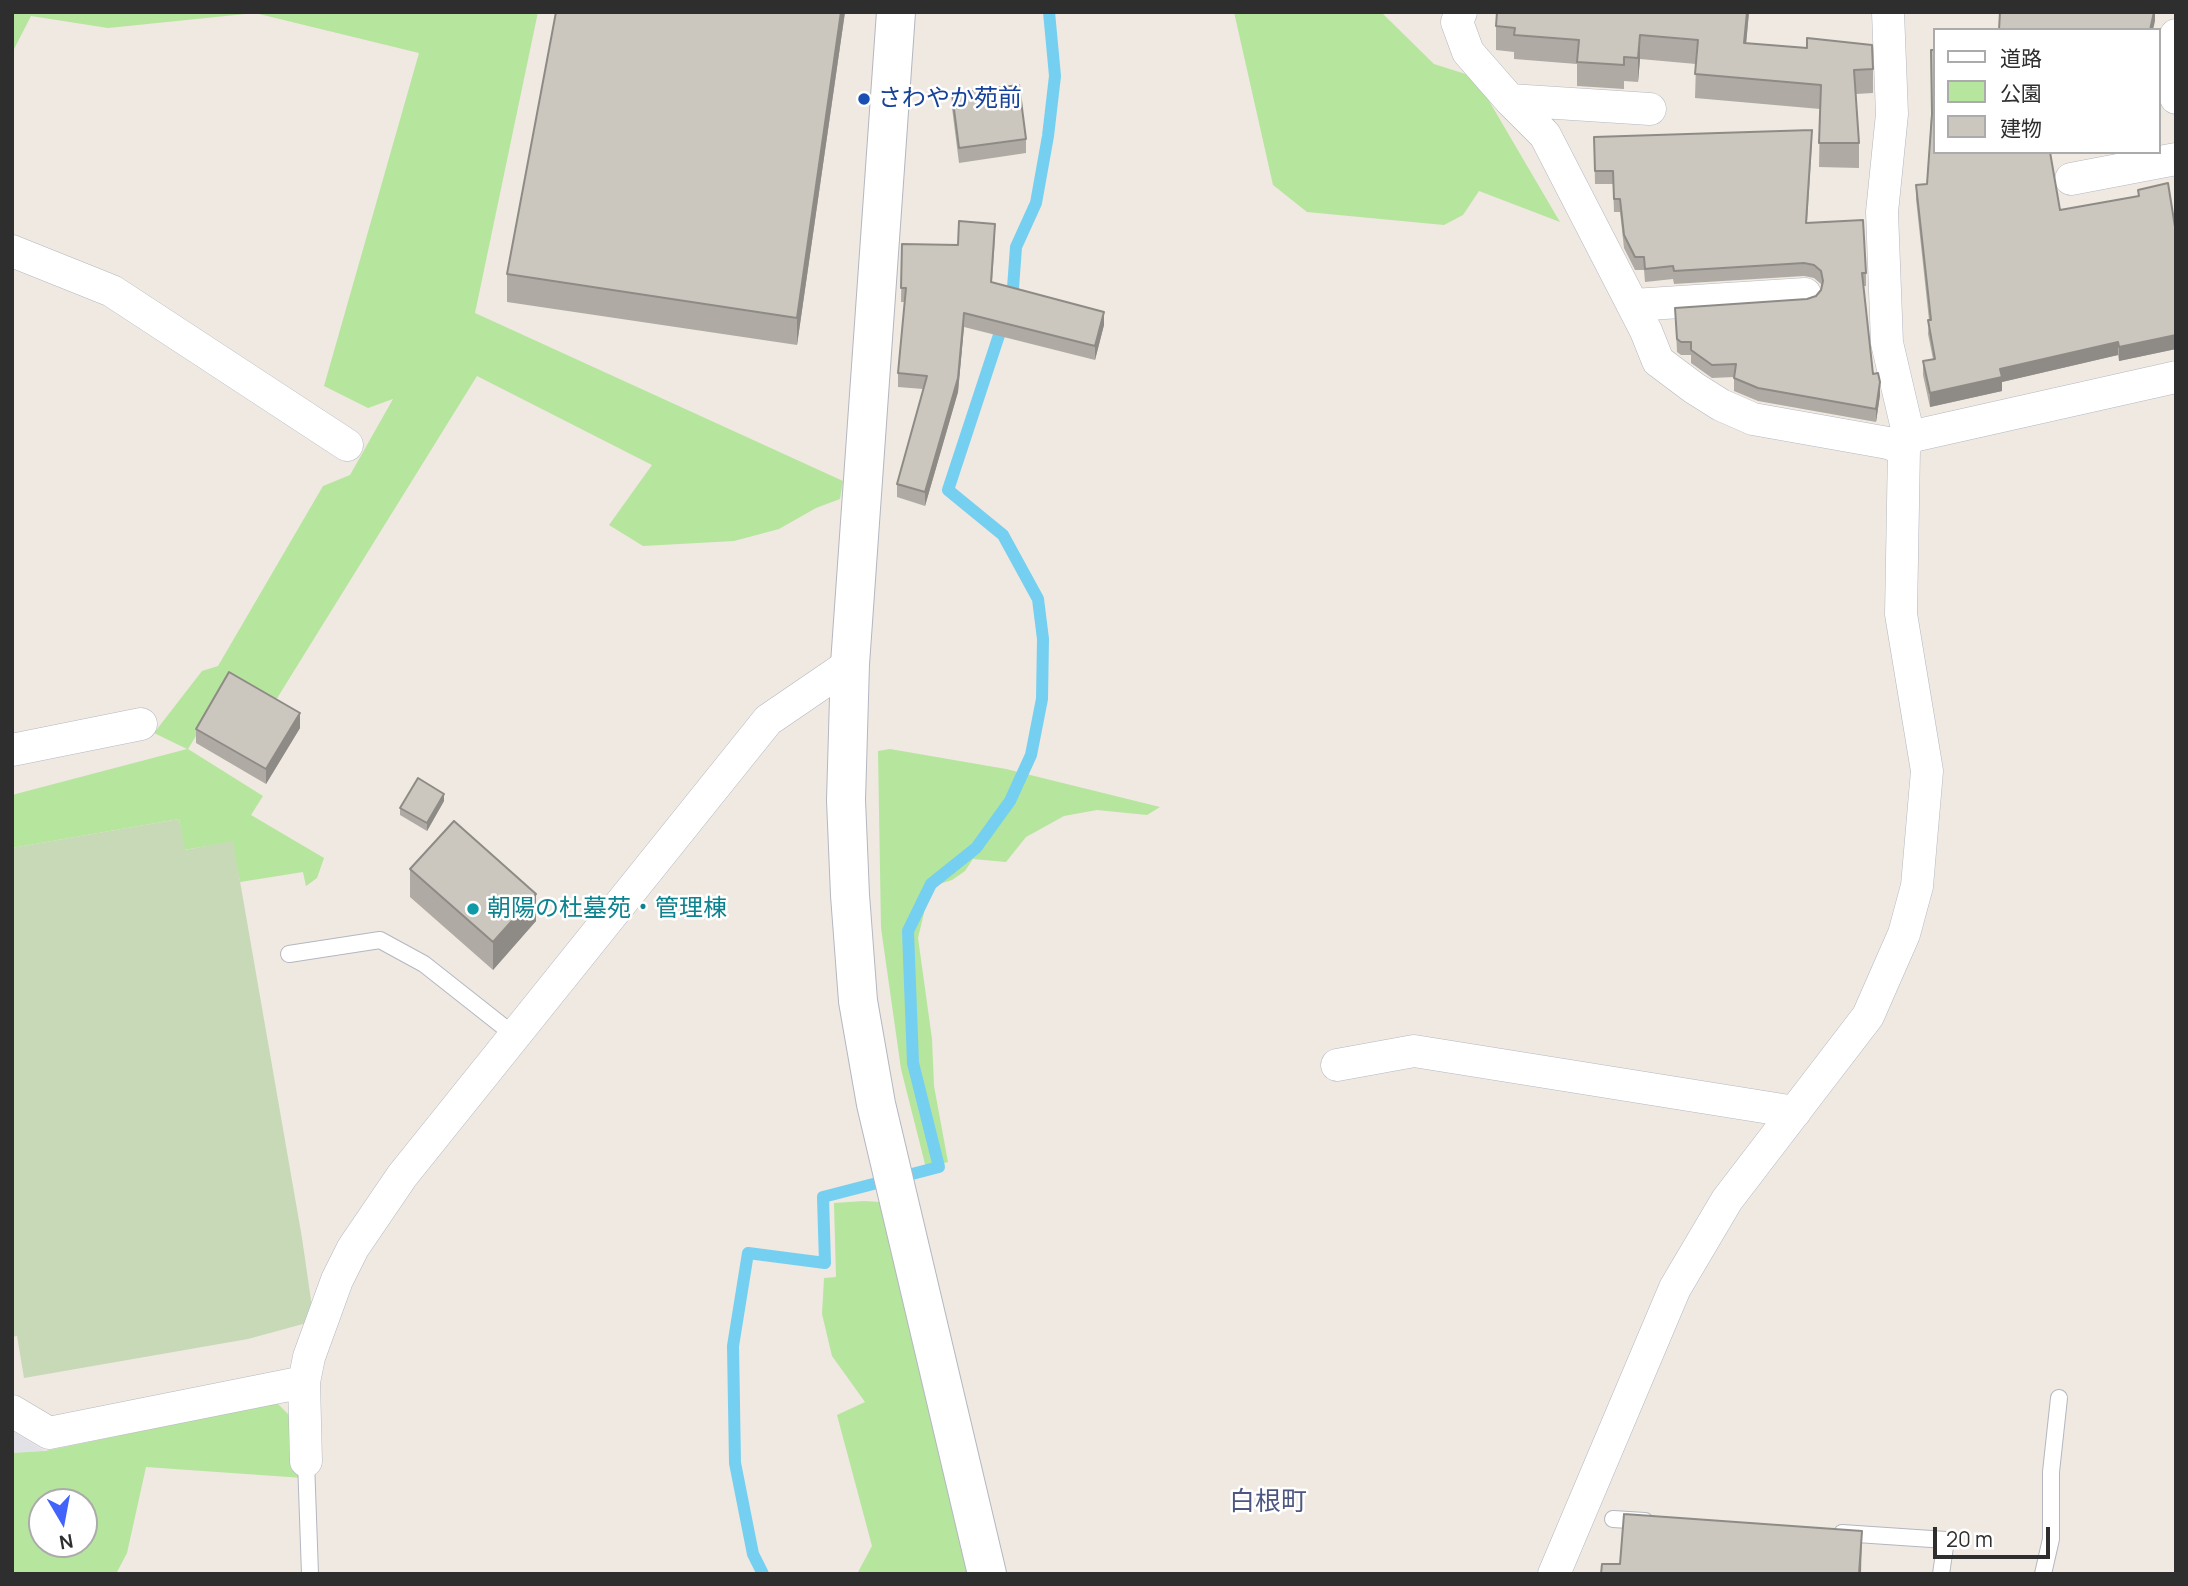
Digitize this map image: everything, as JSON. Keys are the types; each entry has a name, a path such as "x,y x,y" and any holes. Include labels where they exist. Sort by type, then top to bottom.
{"street":[{"path":"896,12 850,664 846,800 850,895 858,1001 876,1104 988,1574"},
{"path":"1461,12 1457,22 1468,52 1545,135 1633,306 1658,361 1721,405 1752,419 1888,443 1907,443 2176,377"},
{"path":"1554,1574 1675,1288 1727,1200 1868,1016 1904,934 1917,886 1927,771 1901,614 1907,443 1887,343 1882,212 1892,114 1888,12"},
{"path":"2176,35 2169,50 2176,98"},
{"path":"1510,100 1650,109"},
{"path":"2071,179 2176,159"},
{"path":"12,251 112,292 347,445"},
{"path":"1633,306 1805,294"},
{"path":"306,1461 304,1382 309,1357 337,1280 353,1248 402,1175 768,720 850,664"},
{"path":"12,750 141,724"},
{"path":"1337,1065 1414,1051 1795,1112"},
{"path":"12,1411 49,1433 304,1382"}],"lane":[{"path":"289,954 380,940 424,964 514,1035"},
{"path":"2043,1574 2051,1539 2051,1472 2059,1398"},
{"path":"306,1461 310,1574"},
{"path":"1613,1519 1654,1522"},
{"path":"1821,1532 1946,1540 1941,1574"}],"shaded area":[{"path":"12,1431 45,1451 12,1453"}],"green space":[{"path":"12,12 538,12 475,313 843,481 840,499 816,508 779,529 734,541 643,546 609,525 652,465 477,376 271,708 228,684 188,749 263,796 251,815 324,858 317,878 306,886 303,872 240,882 232,842 184,850 179,819 12,848 12,795 187,749 154,733 202,671 218,666 323,486 350,475 393,399 368,408 324,386 419,53 255,13 108,28 31,16 12,53"},
{"path":"1234,12 1381,12 1434,64 1475,77 1560,222 1479,191 1463,215 1444,225 1307,212 1273,185"},
{"path":"890,749 1006,769 1160,807 1147,815 1097,810 1064,816 1026,837 1006,862 973,859 965,871 952,880 933,886 918,938 932,1039 934,1086 948,1162 926,1168 901,1069 881,928 878,751"},
{"path":"179,819 185,850 233,841 314,1321 248,1339 24,1378 17,1336 12,1337 12,848"},
{"path":"880,1202 976,1574 857,1574 872,1546 837,1415 865,1402 832,1356 822,1314 824,1278 836,1277 834,1203"},
{"path":"277,1403 293,1419 303,1478 146,1467 127,1553 116,1574 12,1574 12,1453 45,1451"}],"building":[{"path":"556,12 841,12 797,318 507,274"},
{"path":"1497,12 1747,12 1744,43 1807,48 1807,38 1872,45 1873,69 1854,70 1859,143 1819,143 1821,85 1695,74 1698,40 1640,35 1638,58 1624,57 1624,65 1577,62 1579,40 1514,35 1515,28 1496,26"},
{"path":"2000,12 2154,12 2150,28 1999,28"},
{"path":"1931,50 1932,50 1932,114"},
{"path":"1019,85 1026,139 959,148 952,94"},
{"path":"1932,114 1932,154 2050,154 2060,210 2139,196 2138,190 2168,183 2176,233 2176,335 2119,347 2118,342 2000,369 2002,377 1930,393 1923,361 1935,359 1928,320 1931,320 1916,185 1927,184"},
{"path":"1812,130 1806,223 1863,220 1866,273 1862,273 1873,374 1878,373 1880,382 1876,409 1758,388 1734,378 1736,364 1712,365 1691,350 1691,342 1677,339 1675,308 1807,299 1816,296 1821,290 1821,271 1814,265 1804,263 1674,271 1673,266 1645,269 1644,257 1635,257 1624,235 1620,199 1614,199 1613,171 1595,171 1594,137"},
{"path":"959,221 995,224 991,282 1104,312 1095,346 964,313 958,378 925,492 897,484 927,376 898,373 906,288 901,288 902,244 958,245"},
{"path":"229,672 300,713 266,769 196,729"},
{"path":"418,778 444,794 427,823 400,808"},
{"path":"454,821 536,894 493,942 410,869"},
{"path":"1624,1514 1862,1531 1859,1574 1601,1574 1602,1564 1620,1564"}],"waterway":[{"path":"1009,303 1013,288 1016,247 1036,203 1048,136 1055,76 1049,12"},
{"path":"763,1574 753,1554 735,1463 733,1346 748,1253 825,1263 823,1197 939,1167 913,1063 908,931 931,884 976,848 1010,801 1031,755 1042,699 1043,639 1038,599 1003,535 948,490 1004,320"}],"place":[{"name":"さわやか苑前","path":"864,99"},
{"name":"朝陽の杜墓苑・管理棟","path":"473,909"}],"district":[{"name":"白根町","path":"1268,1503"}]}
